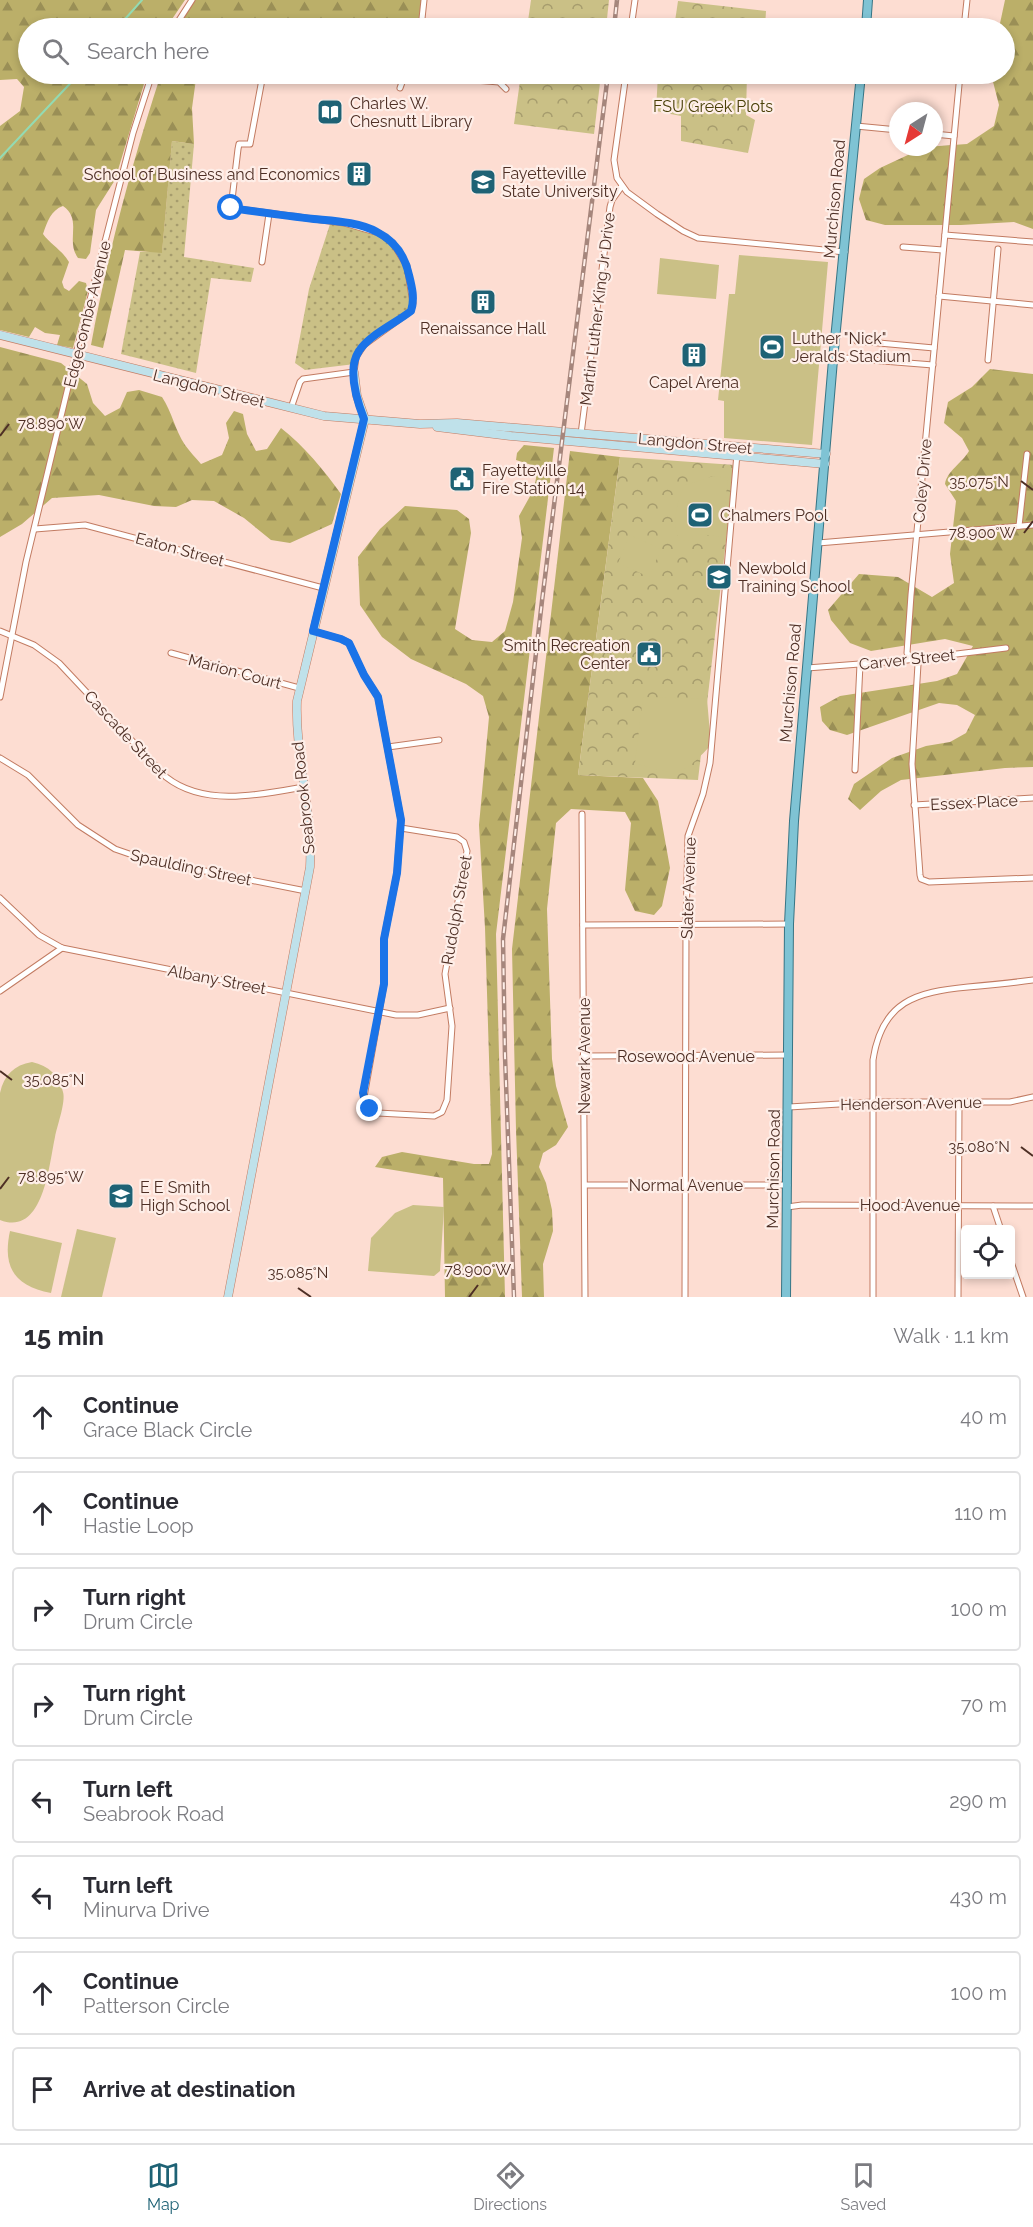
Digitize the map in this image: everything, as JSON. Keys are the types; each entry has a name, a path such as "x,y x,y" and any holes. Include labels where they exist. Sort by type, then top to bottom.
{"main road":[{"path":"867,18 868,0"},
{"name":"Murchison Road","path":"786,1297 789,924 794,821 833,357 860,84"}],"street":[{"path":"180,18 192,0"},
{"path":"422,18 424,0"},
{"path":"632,18 635,0"},
{"path":"965,18 967,0"},
{"name":"Edgecombe Avenue","path":"0,697 11,636 76,354 133,133 149,84"},
{"path":"261,84 250,144 239,144 231,208 344,223 371,229 393,243 407,266 413,303 411,311 364,345 356,357 354,372 303,379 291,408"},
{"path":"400,88 401,84"},
{"path":"501,84 506,89"},
{"path":"625,84 614,160 615,172 622,186 676,227 698,238 845,252"},
{"name":"Coley Drive","path":"959,84 916,534 907,653 918,664 912,764 920,875 925,882 1033,878"},
{"path":"856,126 889,129"},
{"path":"943,135 954,136"},
{"name":"Martin Luther King Jr Drive","path":"581,437 610,207 622,186"},
{"path":"262,262 269,214"},
{"path":"945,235 1033,242"},
{"path":"903,247 944,250"},
{"path":"988,360 998,249"},
{"path":"939,296 1033,305"},
{"name":"Langdon Street","path":"0,335 324,416 420,424 457,423 736,457 825,459"},
{"path":"856,341 934,348"},
{"path":"833,357 933,365"},
{"name":"Seabrook Road","path":"228,1297 306,891 311,849 296,733 298,688 364,419 357,396 354,372"},
{"name":"Langdon Street","path":"581,437 738,447 825,459"},
{"name":"Slater Avenue","path":"686,1297 688,836 703,794 710,763 738,447"},
{"path":"1019,526 1027,454"},
{"name":"Eaton Street","path":"35,529 85,525 323,588"},
{"path":"818,543 1033,525"},
{"name":"Cascade Street","path":"0,631 42,650 59,663 166,777 176,784 214,796 254,796 303,787"},
{"path":"313,631 341,639 352,646 364,675 378,697 401,828 397,873 384,939 385,971 380,1012 363,1093 370,1109 378,1113 430,1116 442,1112 447,1100 452,1026 450,1008"},
{"name":"Carver Street","path":"807,668 1006,648"},
{"name":"Marion Court","path":"171,653 298,688"},
{"path":"855,770 860,664"},
{"path":"388,747 439,740"},
{"name":"Spaulding Street","path":"0,758 28,775 78,825 115,849 144,859 306,891"},
{"name":"Essex Place","path":"914,805 1033,798"},
{"name":"Newark Avenue","path":"582,814 585,1297"},
{"name":"Rudolph Street","path":"401,828 457,837 466,847 445,974 450,1008"},
{"name":"Albany Street","path":"0,898 39,935 62,948 380,1012 418,1015 450,1008"},
{"path":"583,925 789,924"},
{"path":"0,992 62,948"},
{"path":"873,1297 873,1060 875,1047 884,1026 900,1006 915,996 932,990 1033,981"},
{"name":"Rosewood Avenue","path":"584,1056 789,1055"},
{"name":"Henderson Avenue","path":"789,1107 873,1102 1010,1102 1033,1097"},
{"path":"958,1297 959,1102"},
{"name":"Normal Avenue","path":"585,1185 788,1185"},
{"name":"Hood Avenue","path":"788,1207 792,1205 1033,1206"},
{"path":"993,1206 999,1225"},
{"path":"1015,1272 1023,1297"}],"green space":[{"path":"0,0 185,0 173,18 18,18 18,80 0,80"},
{"path":"192,0 424,0 421,18 181,18"},
{"path":"531,0 609,0 607,18 528,18"},
{"path":"1005,0 1033,0 1033,229 1014,222 885,225 866,220 859,199 864,179 880,168 906,156 943,156 943,146 967,144 994,126 999,105 994,84 1015,84 1015,18 1001,18"},
{"path":"678,1 766,11 766,18 675,18"},
{"path":"21,84 144,84 115,180 96,210 90,253 86,259 78,258 74,251 72,218 63,206 52,213 43,234 69,262 62,282 64,288 69,291 79,281 86,283 88,291 73,348 57,345 60,335 45,333 35,327 29,337 0,330 0,126 20,111 24,87"},
{"path":"158,84 195,84 192,108 194,144 172,141 162,253 125,250 103,348 91,345 105,276 140,141"},
{"path":"520,84 600,84 594,134 514,124"},
{"name":"FSU Greek Plots","path":"657,84 747,84 746,115 755,120 748,153 681,141 681,116 656,111"},
{"path":"172,141 194,144 184,257 254,268 251,282 211,278 196,373 121,354 140,252 162,252"},
{"path":"331,221 371,229 399,250 411,283 411,311 364,345 355,364 305,370 295,363 309,289"},
{"name":"Luther \"Nick\" Jeralds Stadium","path":"739,255 828,262 812,445 724,438 724,401 718,400 729,294 735,294"},
{"path":"660,258 719,265 716,299 657,294"},
{"path":"0,347 61,363 87,384 93,403 105,416 120,408 127,392 139,390 162,397 187,448 201,464 222,455 229,438 226,423 234,411 243,414 247,434 256,451 267,449 281,428 313,459 341,494 332,524 290,543 271,540 244,518 214,501 192,500 176,507 154,506 99,495 52,498 22,524 0,537"},
{"path":"990,369 1033,374 1033,767 901,780 881,791 860,810 848,799 854,784 892,758 926,746 950,742 966,733 975,715 957,705 939,703 847,735 830,730 822,721 820,707 840,696 937,681 957,674 973,646 945,639 871,651 850,643 831,620 828,610 859,574 898,577 932,597 954,583 950,554 956,501 945,484 946,479 969,451 962,438 944,423 948,402 972,387"},
{"path":"524,445 554,448 496,934 505,1297 445,1297 443,1178 375,1167 382,1157 402,1152 474,1164 489,1164 492,1154 485,928 479,825 489,717 483,696 466,684 411,659 382,637 360,605 358,557 380,529 405,506 457,510 469,519 471,533 455,629 472,640 492,642 505,631 513,602 522,538 519,516 534,489 538,467 516,460 517,453"},
{"path":"570,451 620,457 578,775 643,778 658,801 670,868 662,906 654,915 635,911 625,890 631,823 625,812 571,809 556,823 547,909 552,1059 556,1086 568,1127 556,1145 543,1153 539,1167 546,1183 552,1210 553,1231 543,1264 544,1297 522,1297 512,949"},
{"path":"620,457 735,465 698,780 578,775"},
{"name":"Chalmers Pool","path":"713,476 728,478 721,537 700,534 689,540 679,541 676,512 685,485"},
{"path":"630,535 661,549 649,577 618,563"},
{"path":"643,697 707,699 711,745 685,769 670,772 635,763"},
{"path":"32,1062 43,1066 56,1076 64,1096 61,1114 47,1180 35,1208 26,1218 15,1222 0,1220 0,1093 7,1076 15,1068"},
{"path":"413,1205 444,1207 440,1271 434,1276 368,1271 371,1238 395,1213"},
{"path":"77,1229 116,1238 102,1297 61,1297"},
{"path":"10,1231 62,1243 51,1293 28,1286 14,1273 8,1255"}],"waterway":[{"path":"126,18 142,0"},
{"path":"0,158 70,84"}],"railway":[{"path":"615,18 617,0"},
{"path":"514,1297 503,939 542,601 607,84"}],"place":[{"name":"Charles W. Chesnutt Library","path":"330,112"},
{"name":"School of Business and Economics","path":"359,174"},
{"name":"Fayetteville State University","path":"483,182"},
{"name":"Renaissance Hall","path":"483,302"},
{"name":"Luther \"Nick\" Jeralds Stadium","path":"772,347"},
{"name":"Capel Arena","path":"694,355"},
{"name":"Fayetteville Fire Station 14","path":"462,479"},
{"name":"Chalmers Pool","path":"700,515"},
{"name":"Newbold Training School","path":"719,577"},
{"name":"Smith Recreation Center","path":"649,654"},
{"name":"E E Smith High School","path":"121,1196"}],"route":[{"path":"231,208 344,223 371,229 393,243 399,250 407,266 411,283 413,303 411,311 364,345 356,357 355,387 364,419 313,631 345,640 352,646 364,675 378,697 401,820 397,873 384,939 384,984 363,1093 370,1109"}]}
